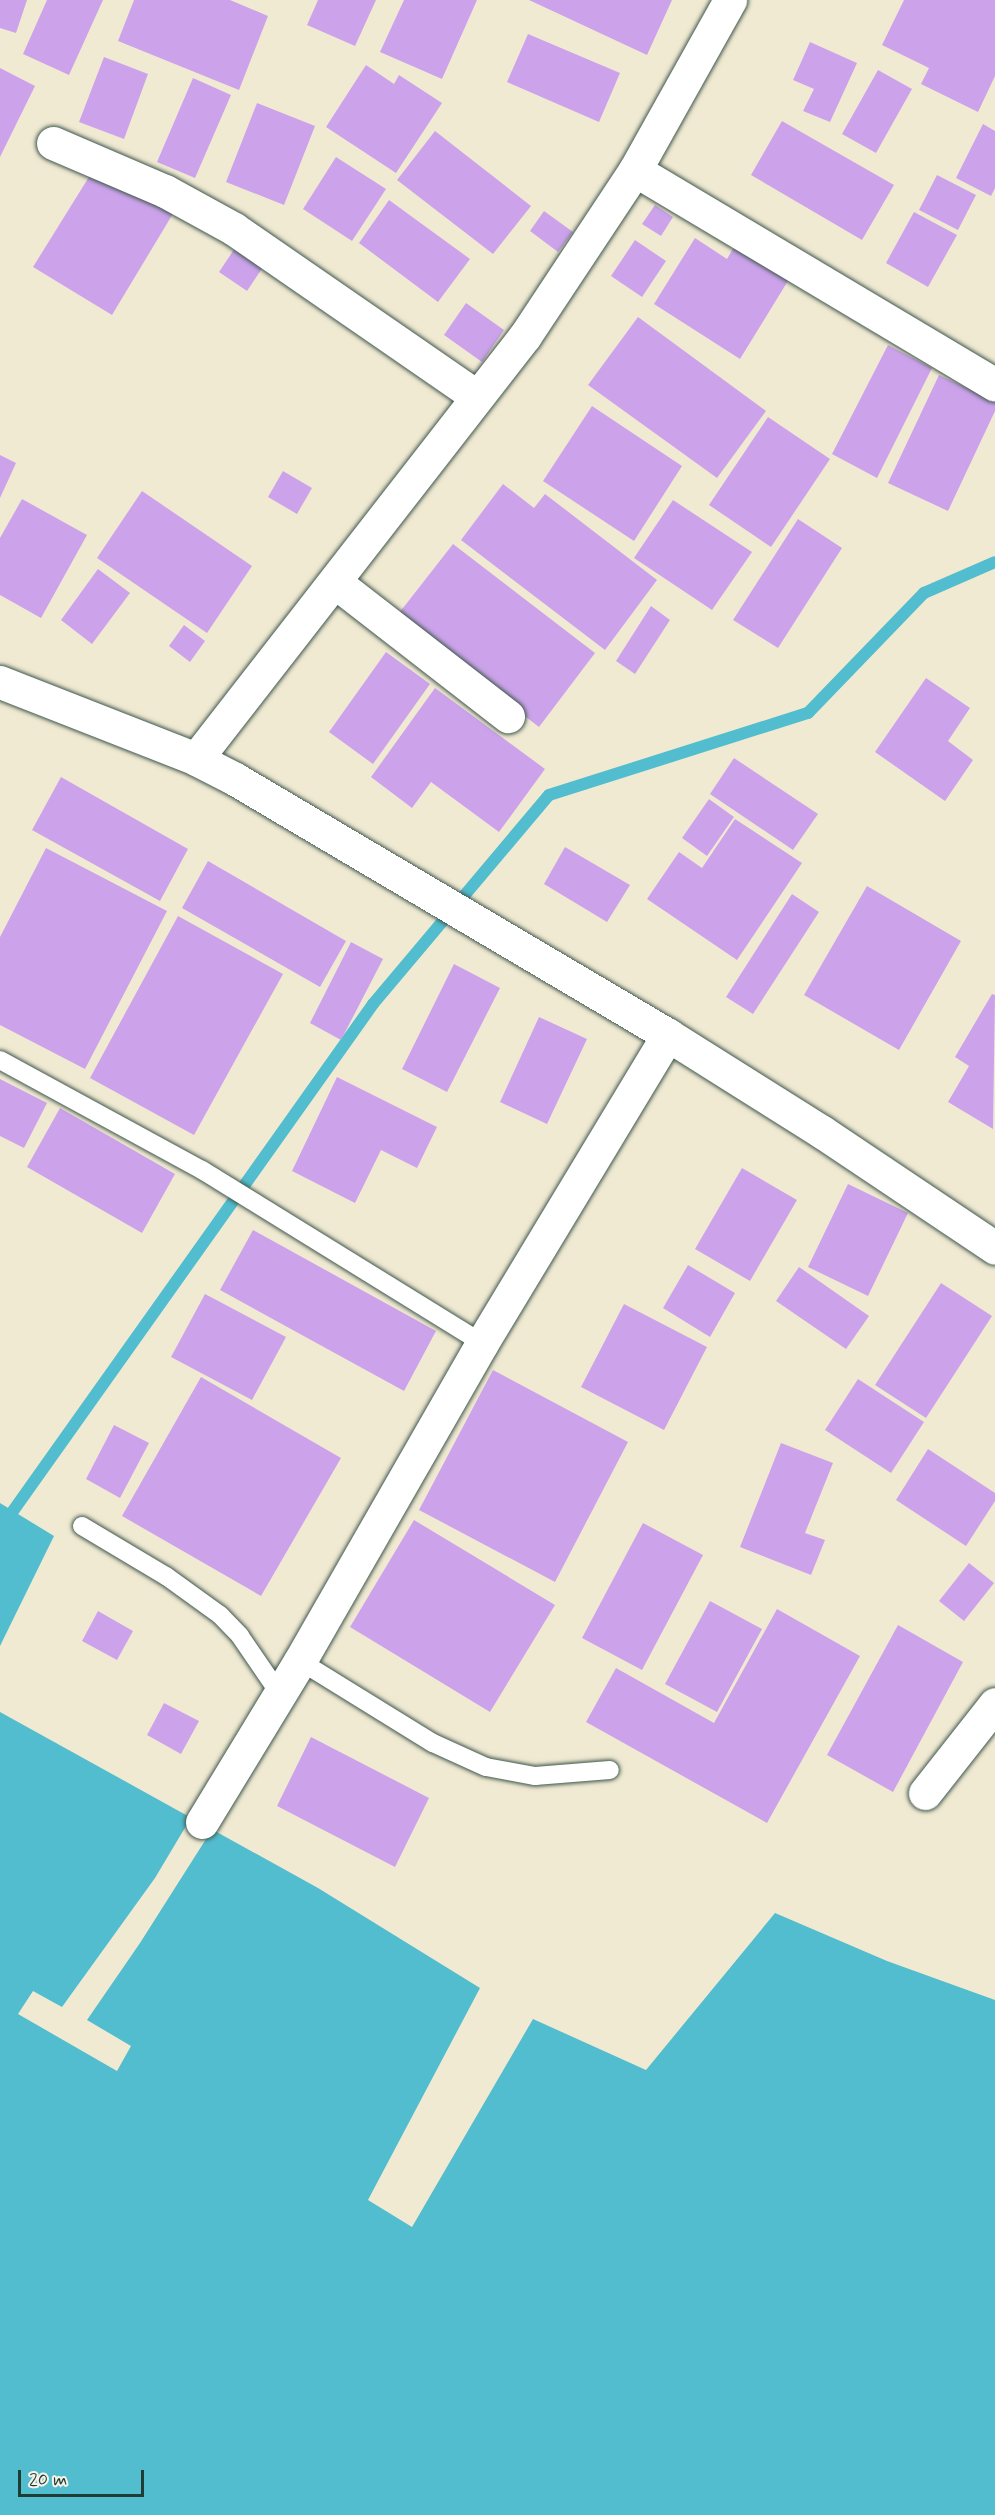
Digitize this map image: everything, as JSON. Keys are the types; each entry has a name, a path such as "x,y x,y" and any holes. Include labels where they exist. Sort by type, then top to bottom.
{"main road":[{"path":"196,759 538,318 635,170 730,0"},
{"path":"53,143 165,191 234,229 476,396"},
{"path":"635,170 995,385"},
{"path":"335,582 508,716"},
{"path":"0,682 196,759 295,814 668,1035 822,1132 995,1248"},
{"path":"202,1822 300,1661 482,1343 668,1035"},
{"path":"925,1793 995,1704"}],"lane":[{"path":"0,1060 202,1170 482,1343"},
{"path":"82,1526 166,1576 220,1615 240,1636 279,1694"},
{"path":"300,1661 433,1743 486,1767 535,1776 610,1770"}],"water":[{"path":"0,1503 54,1536 0,1646"},
{"path":"0,1712 318,1888 480,1988 368,2200 412,2227 533,2019 646,2070 775,1913 887,1961 995,2000 995,2515 0,2515"}],"pier":[{"path":"192,1816 213,1828 140,1943 87,2020 131,2046 117,2071 18,2014 33,1991 62,2007 155,1878"}],"building":[{"path":"0,0 27,0 16,33 0,28"},
{"path":"47,0 103,0 69,75 23,54"},
{"path":"134,0 230,0 268,16 239,90 118,41"},
{"path":"318,0 376,0 355,46 307,25"},
{"path":"404,0 477,0 442,79 380,52"},
{"path":"529,0 672,0 647,55"},
{"path":"904,0 995,0 995,76 978,112 921,84 929,68 882,45"},
{"path":"528,34 620,73 599,122 507,82"},
{"path":"810,42 857,63 830,122 803,111 814,89 793,80"},
{"path":"104,57 148,74 124,139 79,122"},
{"path":"366,65 394,84 399,75 442,103 396,173 326,127"},
{"path":"0,68 35,86 0,157"},
{"path":"878,70 912,89 876,153 842,134"},
{"path":"193,78 231,95 195,178 157,162"},
{"path":"257,103 315,126 284,205 226,182"},
{"path":"782,121 894,185 862,240 751,175"},
{"path":"983,124 995,131 995,188 991,196 956,178"},
{"path":"435,131 531,206 493,254 397,180"},
{"path":"336,157 386,189 352,241 303,209"},
{"path":"97,164 174,212 112,315 33,267"},
{"path":"937,175 976,195 958,230 919,210"},
{"path":"389,200 470,259 438,302 359,243"},
{"path":"655,205 673,217 661,236 642,224"},
{"path":"544,211 573,232 558,252 530,231"},
{"path":"914,212 957,235 928,287 886,263"},
{"path":"695,238 727,259 737,242 791,276 740,359 654,304"},
{"path":"635,240 666,261 642,297 611,276"},
{"path":"235,248 263,267 247,291 219,272"},
{"path":"466,303 504,330 482,362 444,335"},
{"path":"638,317 766,411 717,478 588,385"},
{"path":"888,345 932,368 877,478 832,454"},
{"path":"939,375 995,401 995,411 948,511 888,483"},
{"path":"592,406 682,466 634,541 543,481"},
{"path":"768,417 830,459 771,547 709,505"},
{"path":"0,455 16,463 0,498"},
{"path":"283,471 312,488 297,514 268,497"},
{"path":"503,484 534,508 545,494 657,580 605,650 461,540"},
{"path":"142,491 252,566 207,633 97,558"},
{"path":"22,499 87,535 41,618 0,595 0,538"},
{"path":"673,500 752,552 712,610 634,558"},
{"path":"798,519 842,548 778,648 733,620"},
{"path":"453,544 595,653 539,727 396,617"},
{"path":"98,569 130,593 92,644 61,620"},
{"path":"651,606 670,620 635,674 616,661"},
{"path":"184,625 205,641 190,662 169,646"},
{"path":"386,652 430,684 373,764 329,732"},
{"path":"926,678 970,708 948,741 973,760 945,801 875,752"},
{"path":"435,688 545,769 499,832 431,782 412,808 371,777"},
{"path":"734,758 818,814 793,850 710,794"},
{"path":"61,777 188,849 160,901 32,830"},
{"path":"709,799 734,817 707,856 682,838"},
{"path":"735,819 802,863 737,960 647,899 679,852 702,868"},
{"path":"565,847 630,885 607,922 544,884"},
{"path":"46,848 167,911 85,1069 0,1025 0,937"},
{"path":"208,861 346,941 320,987 182,908"},
{"path":"867,886 961,941 899,1050 804,995"},
{"path":"792,894 819,912 753,1014 726,997"},
{"path":"178,916 283,974 194,1135 90,1078"},
{"path":"351,942 383,959 341,1040 310,1023"},
{"path":"454,964 500,988 447,1092 402,1069"},
{"path":"992,994 995,995 993,1129 948,1102 969,1066 955,1057"},
{"path":"539,1017 587,1039 547,1124 500,1102"},
{"path":"337,1077 437,1127 417,1168 381,1150 355,1203 292,1171"},
{"path":"0,1079 47,1103 24,1148 0,1136"},
{"path":"60,1108 175,1174 142,1233 27,1167"},
{"path":"742,1168 797,1200 750,1281 695,1249"},
{"path":"848,1184 908,1213 868,1296 808,1267"},
{"path":"253,1230 436,1331 404,1391 220,1290"},
{"path":"688,1265 735,1293 710,1337 663,1308"},
{"path":"799,1267 869,1316 846,1349 776,1301"},
{"path":"941,1283 992,1316 926,1418 875,1385"},
{"path":"205,1294 286,1337 252,1400 171,1357"},
{"path":"624,1304 707,1347 664,1430 581,1387"},
{"path":"493,1370 628,1442 555,1582 419,1510"},
{"path":"201,1377 341,1458 261,1596 122,1516"},
{"path":"858,1379 924,1422 891,1473 825,1430"},
{"path":"114,1425 149,1443 120,1498 86,1479"},
{"path":"781,1443 833,1463 805,1533 825,1540 811,1575 740,1547"},
{"path":"928,1449 995,1493 995,1501 966,1546 896,1500"},
{"path":"414,1520 555,1605 490,1712 350,1627"},
{"path":"643,1523 703,1555 642,1670 582,1638"},
{"path":"969,1563 994,1583 964,1621 939,1601"},
{"path":"710,1601 762,1629 717,1712 665,1684"},
{"path":"777,1609 860,1656 767,1823 586,1722 616,1668 714,1723"},
{"path":"98,1611 133,1631 117,1660 82,1641"},
{"path":"898,1625 963,1662 893,1792 827,1755"},
{"path":"164,1703 199,1721 181,1754 147,1735"},
{"path":"311,1737 429,1798 395,1867 277,1806"}],"waterway":[{"path":"13,1511 373,1004 549,795 808,713 924,593 995,562"}]}
